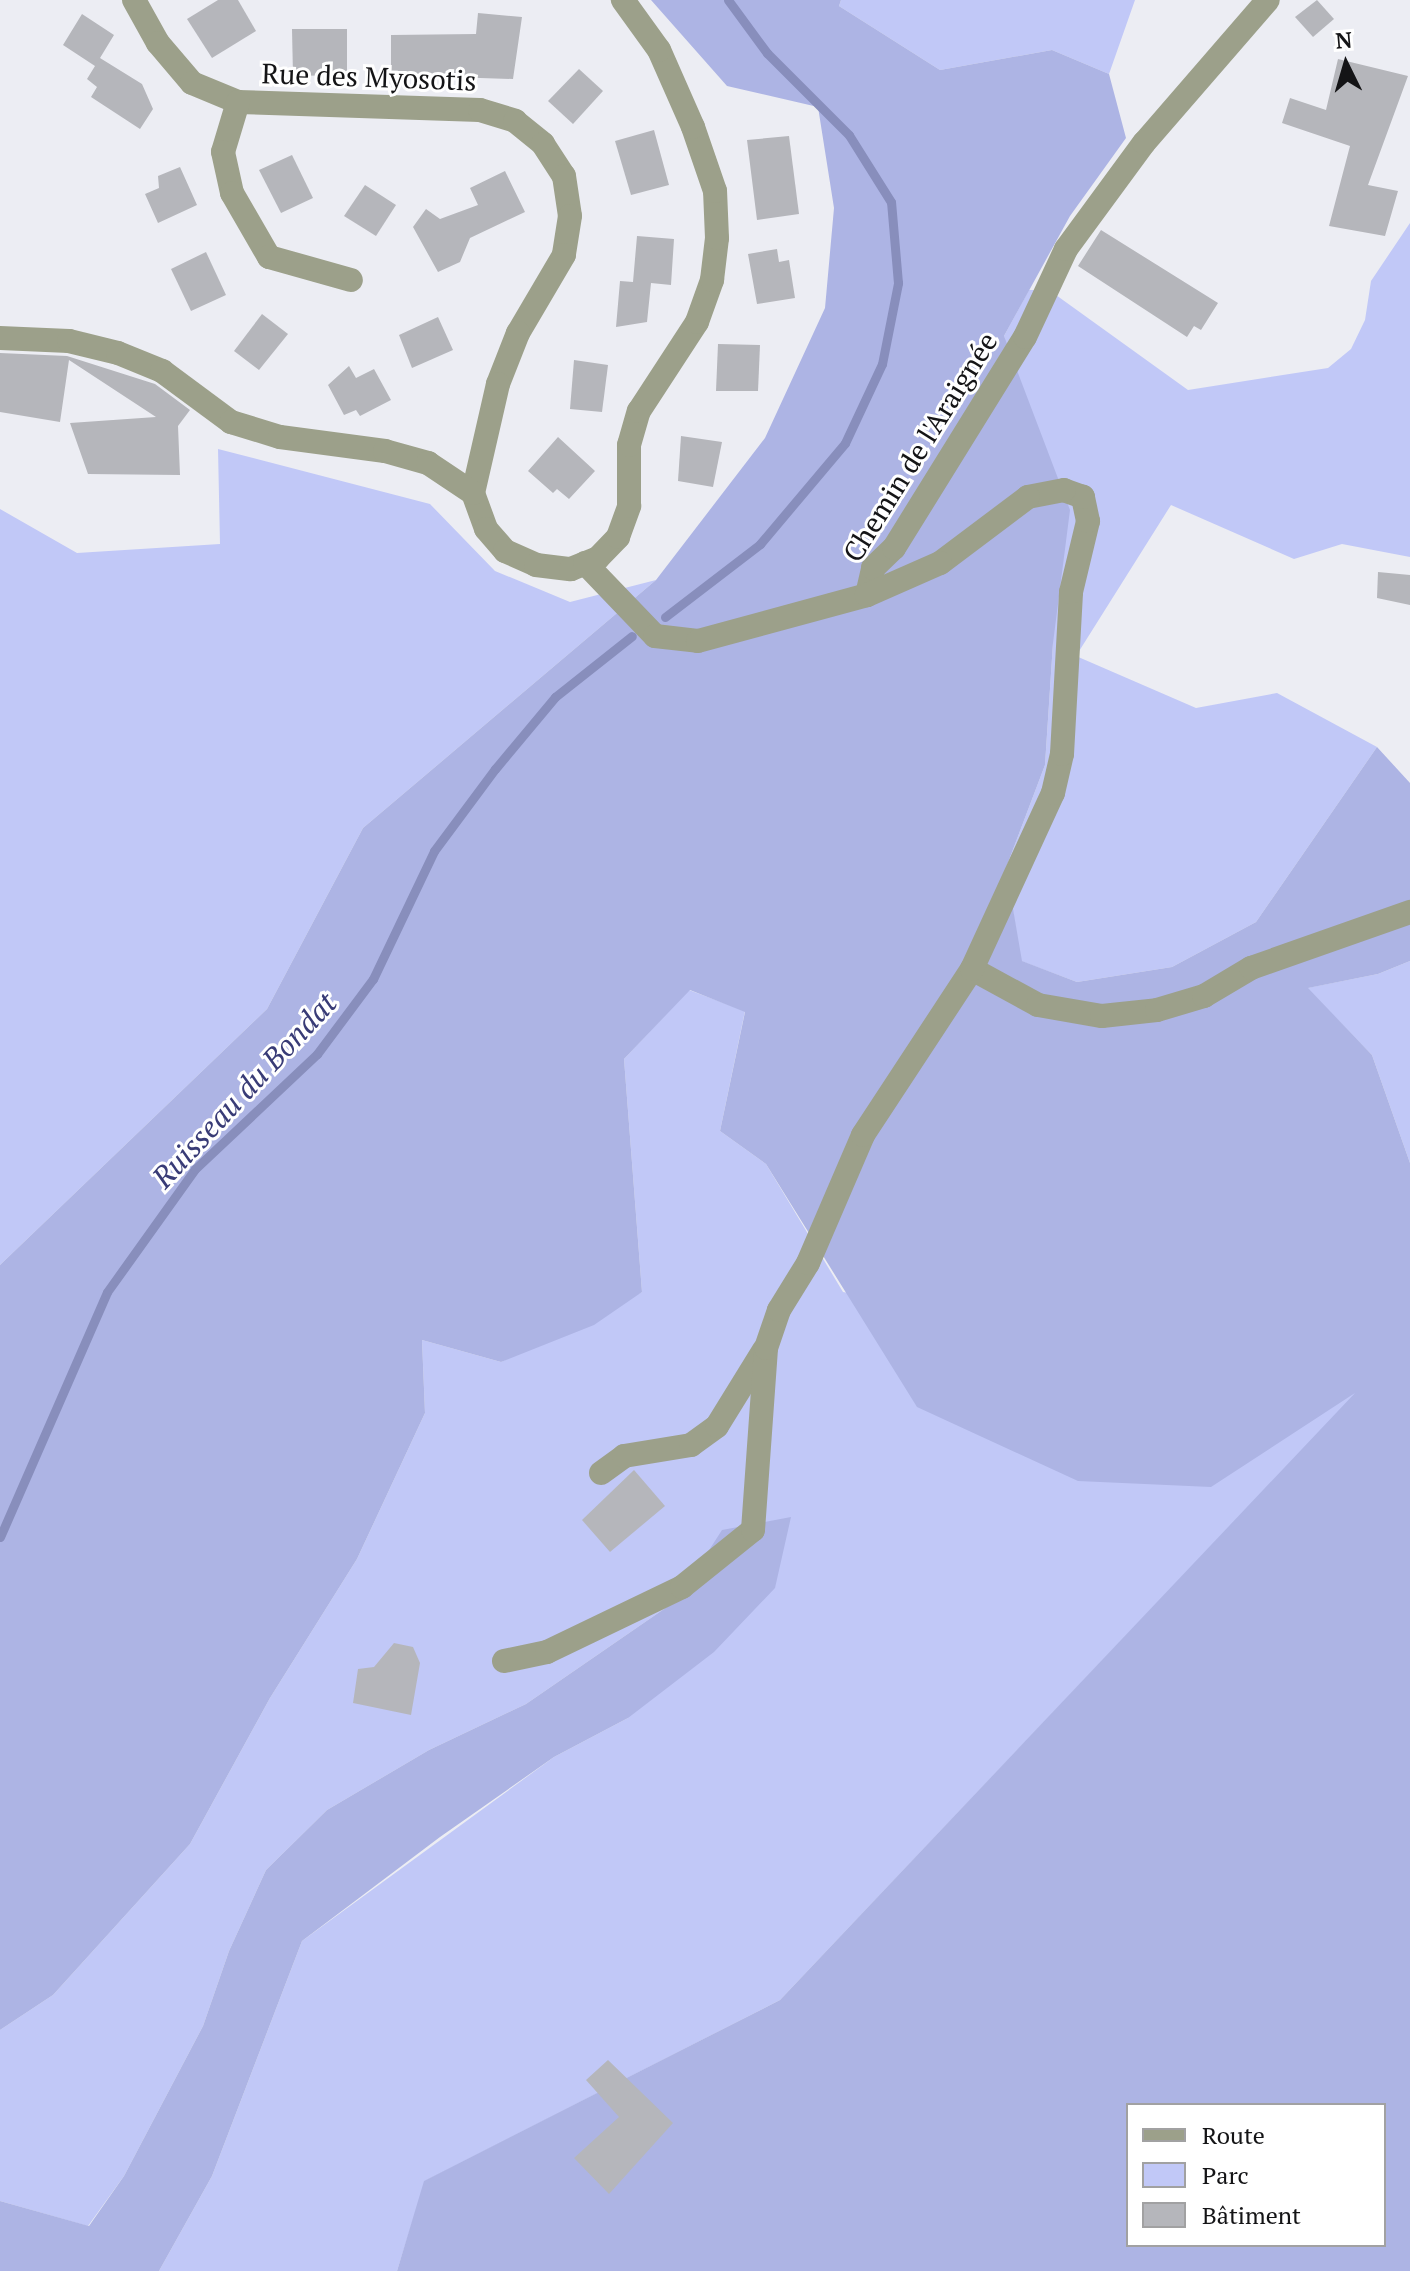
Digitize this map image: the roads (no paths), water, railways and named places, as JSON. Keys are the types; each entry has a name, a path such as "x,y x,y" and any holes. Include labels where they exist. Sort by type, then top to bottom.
{"street":[{"name":"Rue des Myosotis","path":"134,0 158,43 192,83 238,102 480,110 524,129 543,144 564,176 570,216 564,255 518,333 498,384 473,493"},
{"path":"0,338 69,341 118,353 162,371 231,422 280,437 385,451 428,463 473,493 486,529 505,551 536,565 571,569 598,558 618,537 629,506 629,445 639,411 697,322 712,280 717,238 715,191 693,127 659,50 623,0"},
{"name":"Chemin de l'Araignée","path":"585,563 625,610 655,636 698,641 867,595 873,568 894,548 1025,337 1066,249 1144,143 1268,0"},
{"path":"238,102 223,152 232,193 269,257 351,280"},
{"path":"601,1473 624,1456 691,1445 717,1426 766,1348 779,1310 822,1234 863,1135 972,969 1053,793 1062,754 1071,592 1088,521 1083,497 1064,490 1028,497 940,563 867,595"},
{"path":"972,969 1038,1005 1102,1016 1157,1010 1204,996 1251,968 1410,912"},
{"path":"504,1661 547,1652 682,1587 753,1530 766,1348"}],"waterway":[{"name":"Ruisseau du Bondat","path":"665,617 760,544 845,443 882,364 898,283 891,202 849,135 767,53 728,0"},
{"name":"Ruisseau du Bondat","path":"0,1537 107,1292 195,1169 317,1054 373,979 434,851 495,769 555,697 632,636"}]}
